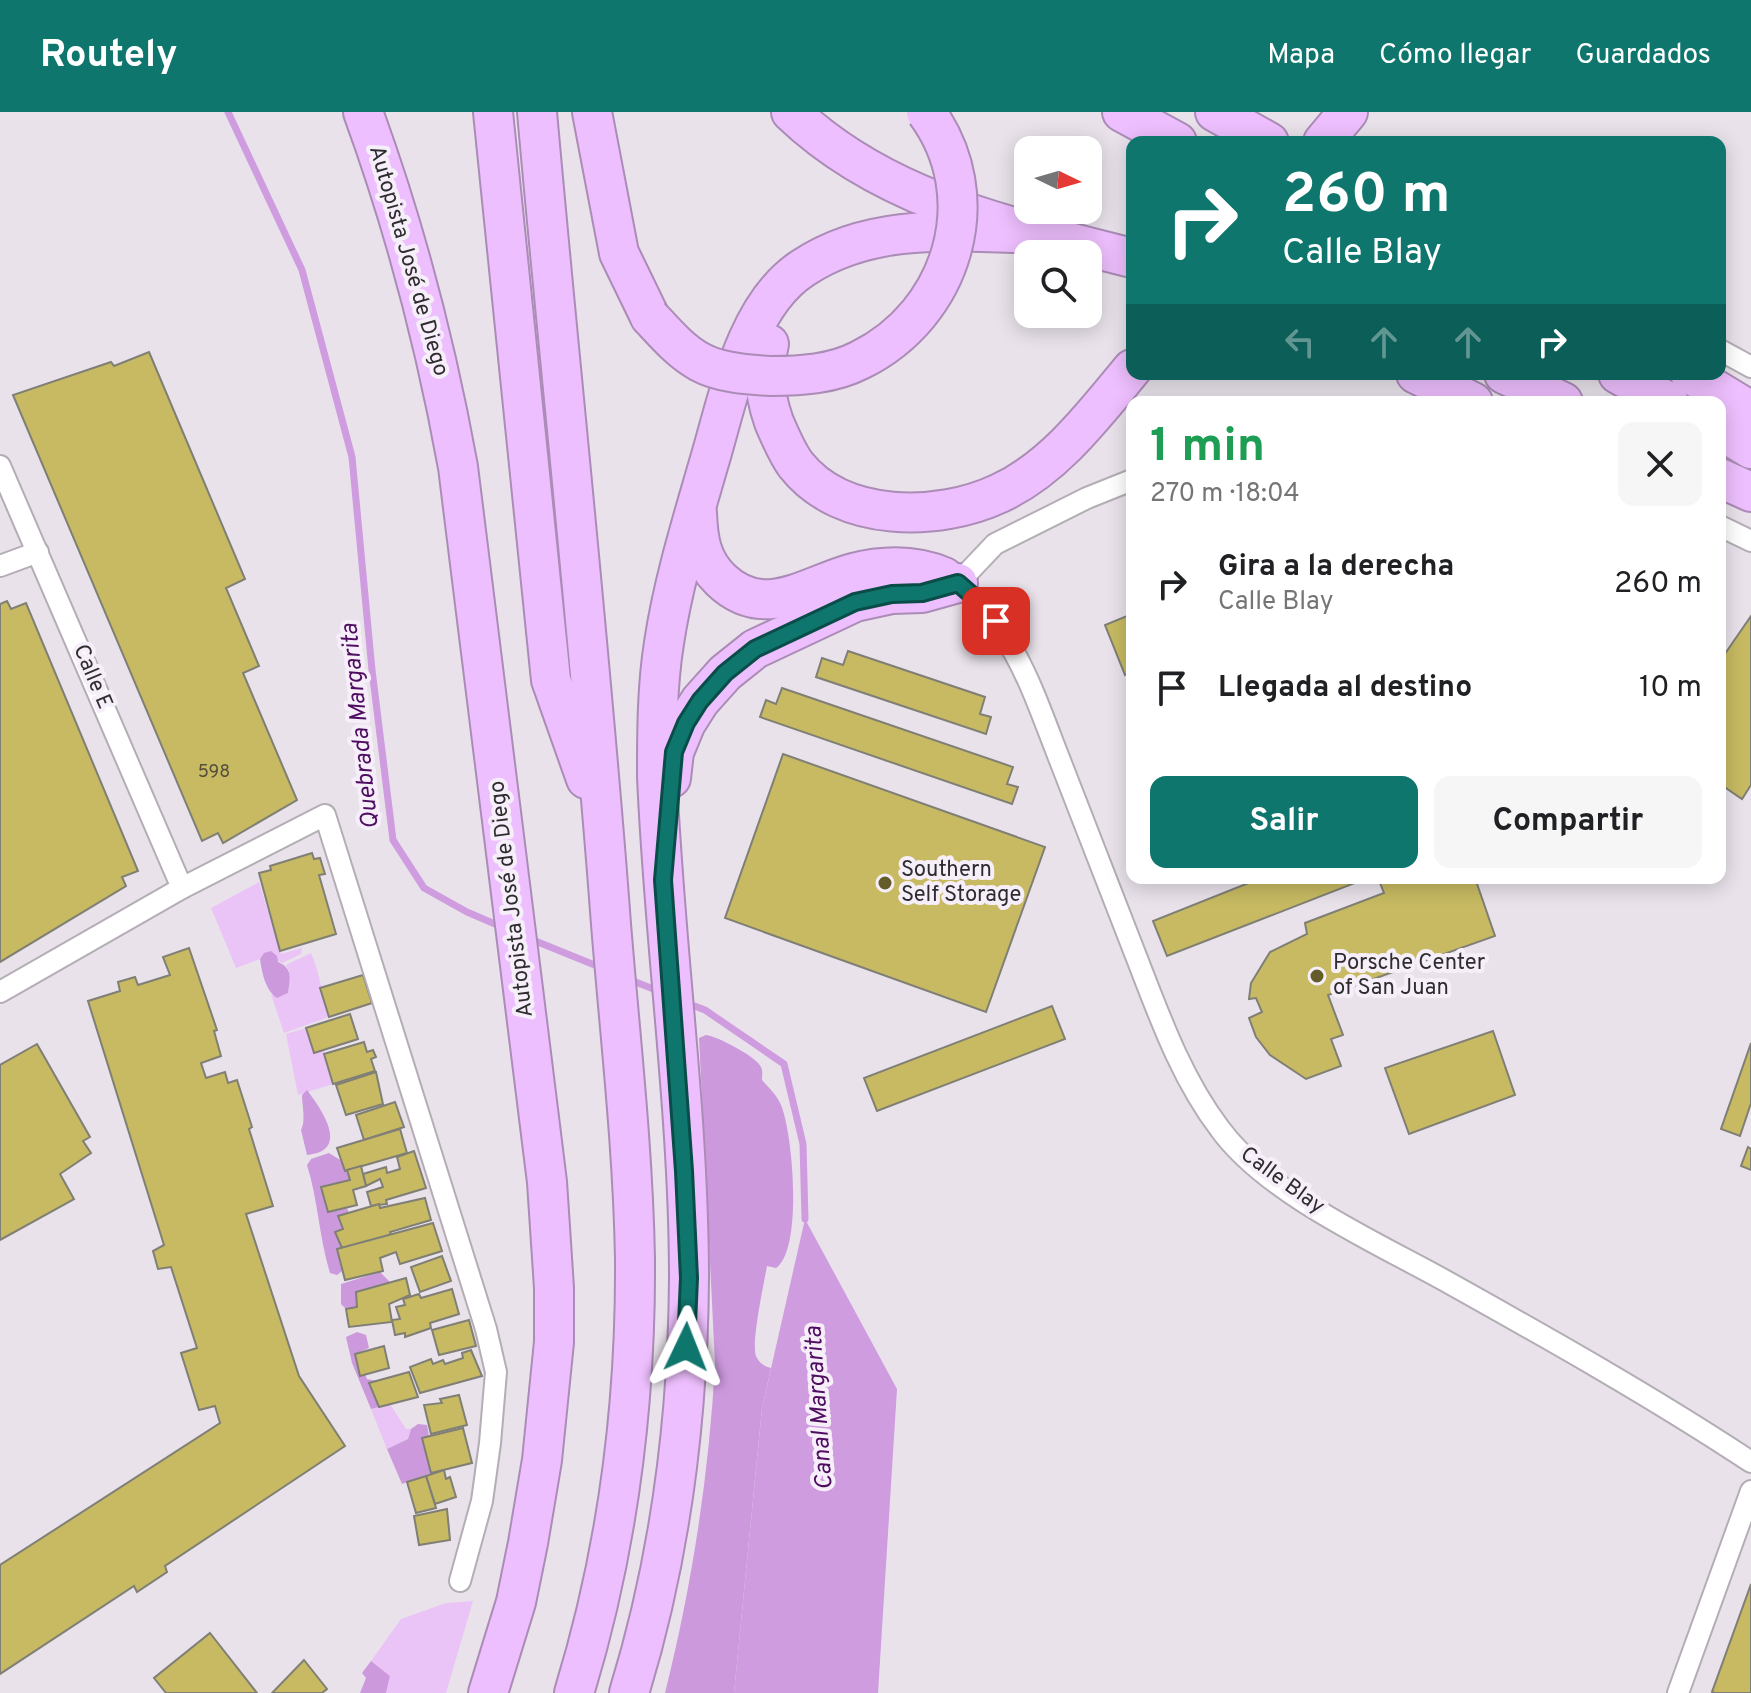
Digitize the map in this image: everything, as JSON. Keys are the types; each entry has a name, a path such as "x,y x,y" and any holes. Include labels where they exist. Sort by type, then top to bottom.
{"highway":[{"name":"Autopista José de Diego","path":"363,112 390,185 443,383 458,467 547,1182 554,1342 542,1460 516,1602 488,1693"},
{"path":"493,112 551,680 604,830"},
{"path":"537,112 604,830 630,1151 635,1258 629,1405 617,1509 595,1617 574,1693"},
{"path":"592,112 619,253 650,317 674,343 700,362 754,375 814,375 860,360 913,320 931,297 952,252 958,225 959,195 954,171 935,124 926,112"},
{"path":"791,112 851,161 933,202 1126,256"},
{"path":"1122,112 1166,136"},
{"path":"1215,112 1258,136"},
{"path":"1328,136 1348,112"},
{"path":"629,1693 658,1585 679,1442 689,1278 657,776 658,703 666,631 680,561 747,341 783,284 802,268 841,248 875,237 923,231 1039,234"},
{"path":"841,248 801,283 777,319 767,351 765,390 778,432 796,465 825,491 860,505 902,512 934,512 974,504 1002,492 1046,465 1124,379"},
{"path":"1428,380 1461,396"},
{"path":"1517,380 1550,396"},
{"path":"1629,380 1658,396"},
{"path":"1700,380 1751,411"},
{"path":"1726,434 1751,449"},
{"path":"1726,481 1751,492"},
{"path":"696,506 700,548 712,571 732,590 748,599 776,599 855,572 888,567 925,569 958,583"},
{"path":"664,894 674,752 686,723 700,701 725,673 755,649 855,602 892,594 922,593 958,583"}],"street":[{"path":"1726,353 1751,367"},
{"name":"Calle E","path":"0,466 182,888"},
{"path":"958,583 995,544 1087,498 1126,482"},
{"path":"1726,529 1751,541"},
{"path":"0,566 38,552"},
{"name":"Calle Blay","path":"958,583 996,621 1028,679 1174,1048 1201,1103 1248,1162 1305,1202 1666,1406 1751,1462"},
{"path":"0,992 182,888 325,815 481,1314 496,1372 482,1501 460,1581"},
{"path":"1678,1693 1751,1491"}],"shaded area":[{"path":"259,882 281,954 302,948 301,954 282,963 264,953 260,959 236,968 211,908"},
{"path":"271,951 289,974 288,993 277,998 267,986 260,959 264,953"},
{"path":"311,953 329,1017 284,1033 271,994 277,998 288,993 289,971 286,965"},
{"path":"306,1028 314,1053 324,1050 333,1084 298,1095 286,1034"},
{"path":"706,1035 736,1048 758,1063 762,1080 779,1101 792,1164 793,1216 784,1257 776,1268 767,1266 756,1326 756,1356 762,1364 771,1368 762,1408 734,1693 665,1693 698,1530 715,1364 699,1038"},
{"path":"307,1090 325,1118 330,1138 328,1146 320,1152 307,1155 301,1130 304,1118 302,1095"},
{"path":"329,1153 342,1161 350,1180 321,1187 328,1212 347,1208 349,1213 338,1216 343,1229 336,1233 342,1248 337,1250 342,1271 337,1275 330,1273 326,1259 307,1165 311,1159"},
{"path":"380,1272 390,1282 356,1292 357,1307 346,1309 341,1304 341,1284"},
{"path":"357,1332 366,1335 369,1348 355,1354 360,1375 365,1374 367,1379 377,1381 369,1384 379,1407 371,1409 352,1363 346,1337"},
{"path":"390,1404 406,1429 411,1429 408,1439 387,1449 371,1409"},
{"path":"418,1424 427,1425 429,1436 422,1438 431,1473 402,1484 387,1449 408,1439 411,1429"},
{"path":"473,1601 446,1693 386,1693 390,1676 371,1661 401,1619 446,1603"},
{"path":"371,1661 390,1676 386,1693 360,1693 366,1678 362,1673"}],"water":[{"name":"Canal Margarita","path":"805,1219 897,1389 878,1693 734,1693 762,1408"}],"building":[{"path":"149,352 245,579 226,588 259,666 243,673 297,800 223,843 218,833 202,841 13,395 111,362 114,366"},
{"path":"7,601 11,609 26,603 138,871 122,877 126,886 0,962 0,604"},
{"path":"1126,616 1126,675 1125,675 1105,625"},
{"path":"1751,616 1751,785 1742,799 1726,788 1726,652"},
{"path":"848,651 985,697 980,714 991,717 986,734 816,677 822,658 843,665"},
{"path":"782,688 1013,767 1007,784 1018,787 1012,804 760,717 766,700 776,704"},
{"name":"Southern Self Storage","path":"783,754 1045,847 986,1012 725,918"},
{"path":"312,853 314,859 320,858 325,874 319,875 336,934 280,951 259,873 271,870 270,866"},
{"path":"1246,884 1352,884 1167,956 1153,921"},
{"name":"Porsche Center of San Juan","path":"1380,884 1477,884 1495,936 1328,995 1343,1035 1331,1039 1341,1066 1306,1079 1270,1055 1256,1037 1249,1018 1262,1012 1256,998 1249,999 1251,983 1270,952 1307,934 1305,923 1384,893"},
{"path":"189,948 217,1030 214,1031 221,1056 201,1063 206,1078 225,1072 228,1083 237,1080 273,1206 246,1214 299,1376 345,1446 165,1566 167,1572 137,1592 134,1586 0,1674 0,1565 220,1423 215,1406 199,1410 181,1353 197,1348 171,1267 158,1269 153,1251 164,1245 88,1001 120,991 118,982 135,977 138,985 170,975 163,957"},
{"path":"363,975 372,1003 329,1017 320,988"},
{"path":"1052,1006 1065,1039 877,1111 864,1078"},
{"path":"350,1014 358,1039 314,1053 306,1028"},
{"path":"1493,1031 1515,1095 1409,1134 1385,1068"},
{"path":"364,1042 367,1052 373,1050 376,1057 371,1059 375,1071 333,1084 324,1054"},
{"path":"1751,1043 1751,1103 1740,1136 1721,1129"},
{"path":"37,1044 90,1137 83,1141 91,1153 60,1174 74,1199 0,1240 0,1065"},
{"path":"376,1072 383,1104 346,1115 336,1085"},
{"path":"395,1102 404,1127 364,1140 356,1115"},
{"path":"400,1129 407,1153 345,1171 337,1148"},
{"path":"1748,1147 1751,1149 1751,1170 1741,1166"},
{"path":"414,1151 426,1188 386,1200 387,1204 371,1206 367,1192 383,1187 380,1179 366,1186 363,1174 386,1167 387,1173 400,1169 397,1157"},
{"path":"361,1166 366,1186 353,1190 357,1205 328,1212 321,1187 350,1180 347,1170"},
{"path":"425,1198 431,1220 390,1232 392,1236 342,1248 335,1232 343,1229 338,1216 379,1204 380,1208"},
{"path":"433,1223 442,1251 400,1264 396,1252 380,1258 383,1271 345,1280 337,1249"},
{"path":"442,1256 451,1281 420,1292 411,1267"},
{"path":"406,1278 410,1295 389,1304 392,1322 349,1327 346,1309 357,1307 356,1292"},
{"path":"452,1289 459,1314 430,1323 431,1328 405,1337 405,1333 395,1335 392,1320 400,1319 396,1307 405,1305 403,1299 419,1294 421,1298"},
{"path":"469,1320 476,1346 439,1355 432,1330"},
{"path":"384,1346 389,1368 360,1376 355,1354"},
{"path":"471,1350 482,1376 420,1393 410,1367 431,1359 433,1364 443,1360 445,1364 463,1358 462,1353"},
{"path":"409,1372 418,1397 379,1407 369,1383"},
{"path":"459,1395 467,1425 431,1434 424,1405 442,1403 440,1399"},
{"path":"463,1428 472,1463 431,1473 422,1438"},
{"path":"444,1470 446,1479 450,1477 456,1497 435,1504 426,1476"},
{"path":"426,1476 436,1508 416,1513 407,1482"},
{"path":"447,1509 450,1540 419,1545 414,1516"},
{"path":"1751,1584 1751,1693 1712,1692"},
{"path":"210,1633 257,1693 166,1693 154,1678"},
{"path":"304,1660 327,1689 322,1693 272,1693"}],"waterway":[{"name":"Quebrada Margarita","path":"228,112 302,270 352,457 372,670 393,840 424,888 502,927"},
{"name":"Quebrada Margarita","path":"528,938 602,968"},
{"name":"Quebrada Margarita","path":"628,979 661,992"},
{"name":"Quebrada Margarita","path":"684,1002 705,1010 784,1064 803,1144 805,1219"}],"place":[{"name":"Southern Self Storage","path":"885,883"},
{"name":"Porsche Center of San Juan","path":"1317,976"}],"route":[{"path":"686,1347 689,1278 684,1171 663,880 667,805 674,752 686,723 700,701 725,673 755,649 855,602 892,594 922,593 958,583 996,621"}]}
